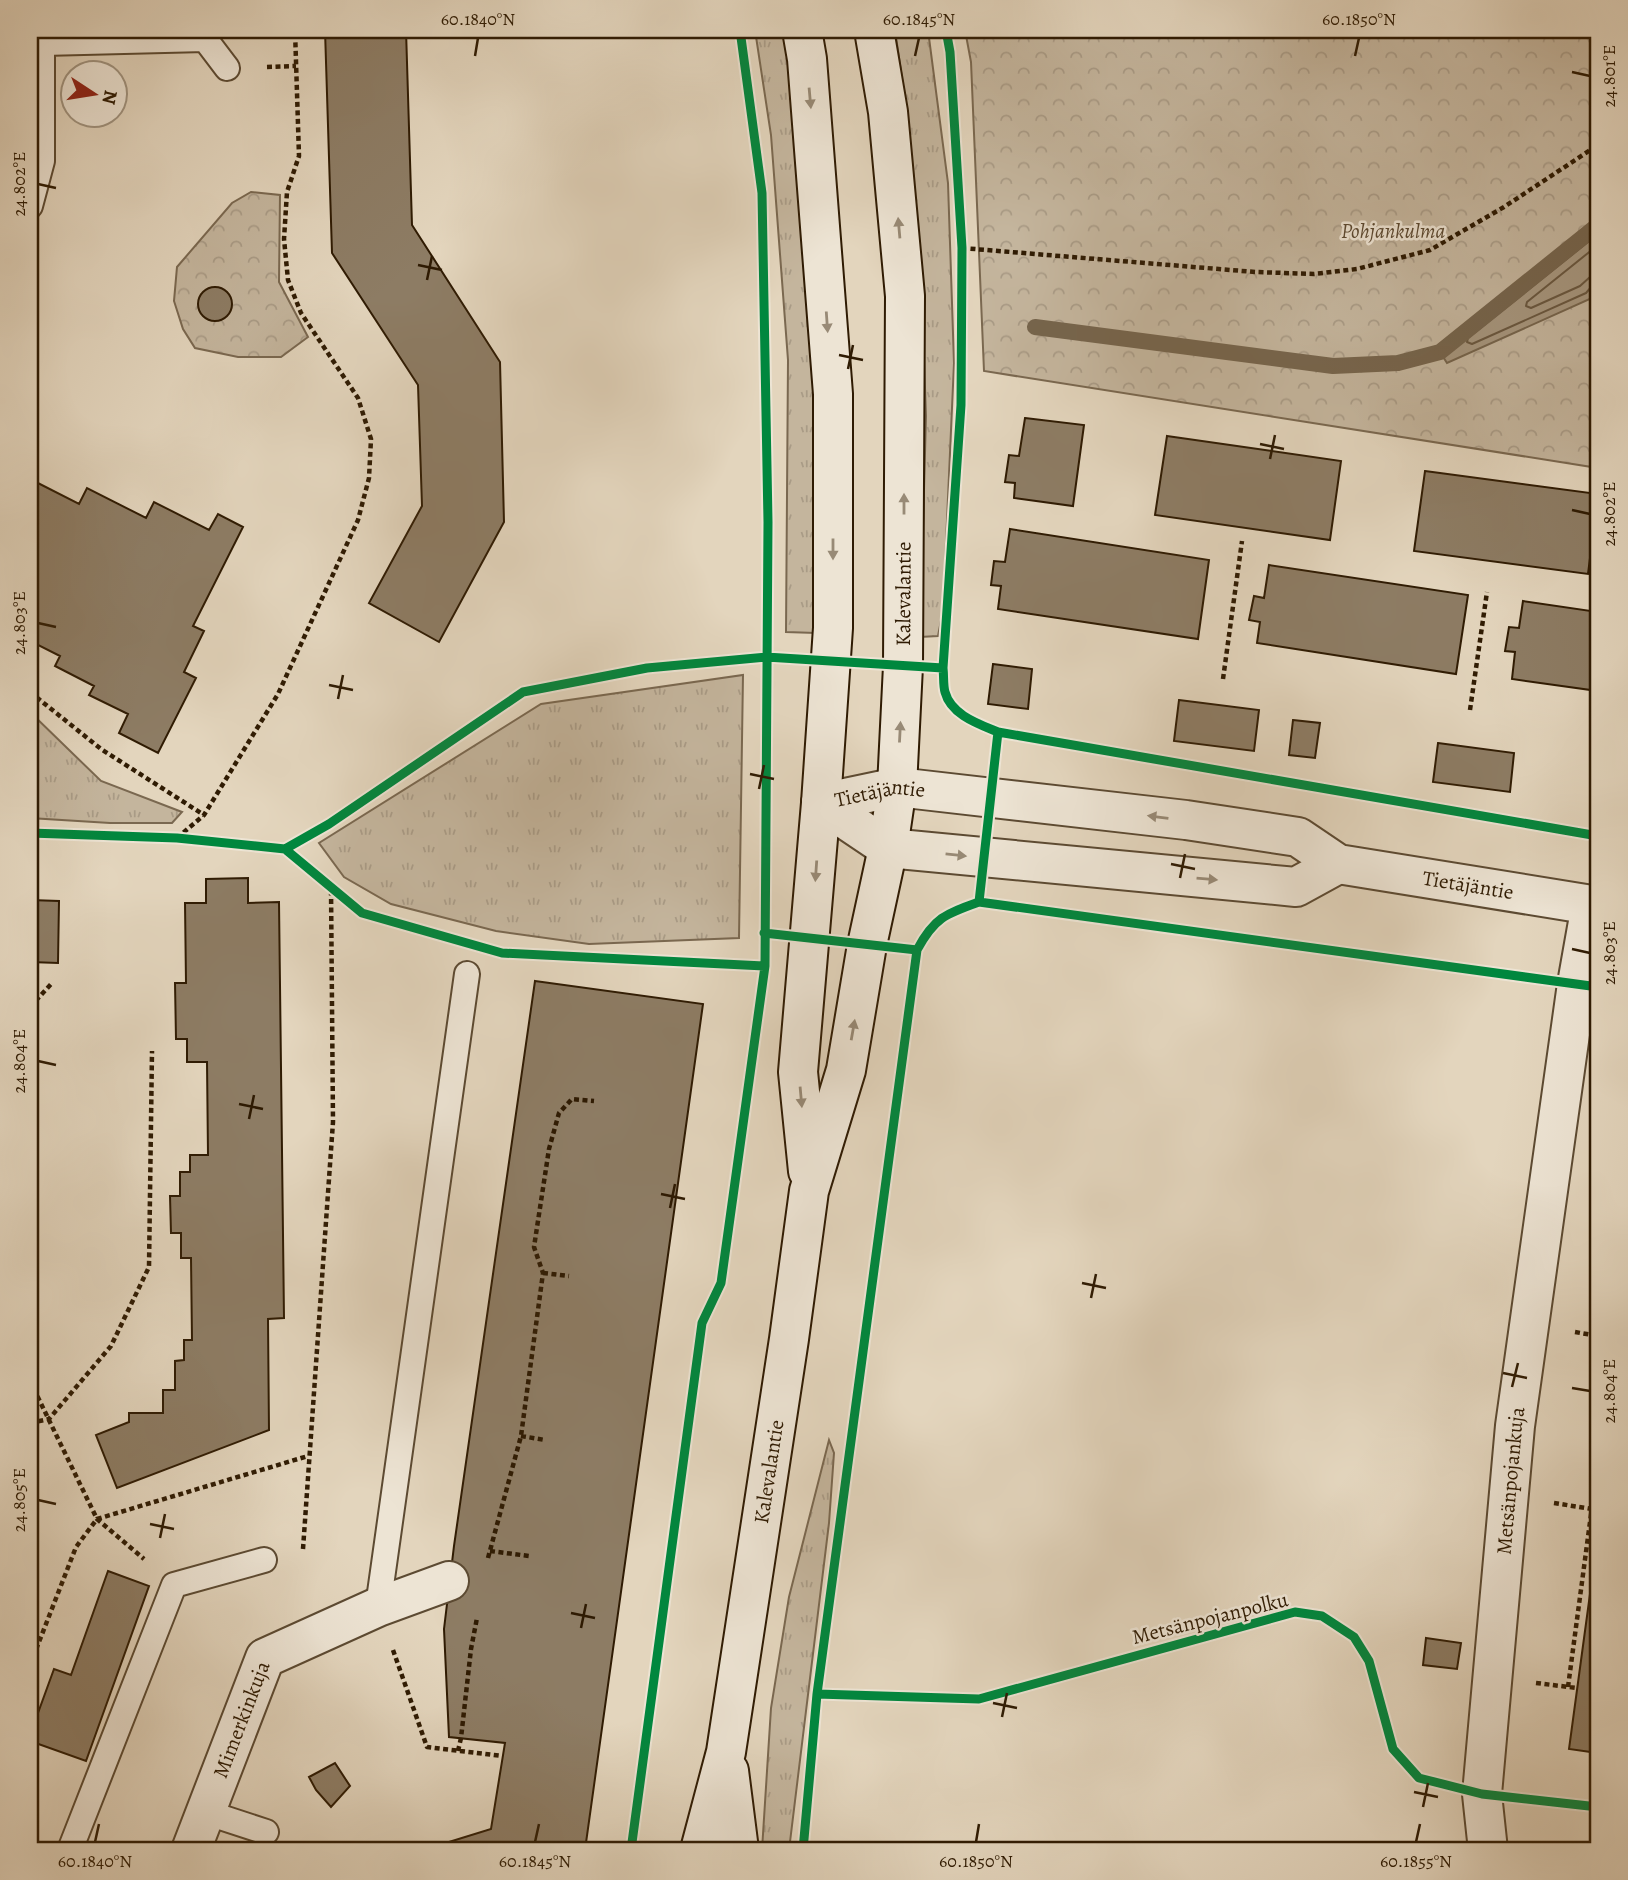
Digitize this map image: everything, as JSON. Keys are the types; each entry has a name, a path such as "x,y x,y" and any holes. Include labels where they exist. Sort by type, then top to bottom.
{"main road":[{"name":"Kalevalantie","path":"802,30 808,73 832,394 833,628 798,1072 809,1191"},
{"name":"Kalevalantie","path":"700,1850 726,1752 809,1191 846,1070 897,787 903,666 905,296 888,112 874,30"},
{"name":"Tietäjäntie","path":"821,803 897,787 1172,819 1298,837 1338,864 1595,906"},
{"name":"Tietäjäntie","path":"821,803 888,848 1296,887 1338,864"},
{"name":"Metsänpojankuja","path":"1488,1850 1482,1794 1515,1426 1577,984 1595,906"},
{"name":"Mimerkinkuja","path":"191,1850 265,1658 377,1607 449,1581"},
{"name":"Kalevalantie","path":"726,1752 739,1850"}],"lane":[{"path":"30,206 42,161 43,36 205,39 227,68"},
{"path":"377,1607 467,974"},
{"path":"70,1850 173,1585 264,1560"},
{"path":"205,1812 266,1832"}],"path":[{"path":"177,838 204,815 278,694 358,520 369,478 371,439 358,398 301,313 288,280 284,239 286,192 299,156 295,30"},
{"path":"261,67 296,66"},
{"path":"962,248 1255,272 1314,274 1357,269 1430,250 1504,208 1598,145"},
{"path":"961,235 962,261"},
{"path":"1223,679 1241,541"},
{"path":"1470,710 1487,592"},
{"path":"30,692 101,749 204,815"},
{"path":"165,838 191,840"},
{"path":"321,880 341,896"},
{"path":"303,1550 333,1122 331,887"},
{"path":"30,1007 53,982"},
{"path":"30,1423 48,1419 111,1346 149,1267 152,1051"},
{"path":"487,1563 521,1436 543,1273 534,1247 549,1149 559,1112 572,1099 594,1101"},
{"path":"543,1273 569,1276"},
{"path":"1568,1331 1598,1336"},
{"path":"30,1381 97,1519 173,1585"},
{"path":"521,1436 545,1440"},
{"path":"30,1665 76,1546 97,1519 308,1457"},
{"path":"1567,1687 1595,1510 1598,1462"},
{"path":"1547,1502 1595,1510"},
{"path":"490,1551 529,1556"},
{"path":"377,1607 427,1746 502,1756"},
{"path":"458,1751 478,1612"},
{"path":"1525,1682 1577,1688"}],"green space":[{"path":"755,30 783,30 801,136 818,363 816,633 786,632 788,360 771,135"},
{"path":"895,30 928,30 948,183 954,363 943,610 938,636 920,637 926,416 921,276 908,120"},
{"name":"Pohjankulma","path":"965,30 1598,30 1598,468 984,371 971,62"},
{"path":"251,192 280,195 279,282 308,337 281,357 238,357 195,348 183,329 174,301 177,267 232,203"},
{"path":"743,675 739,938 589,944 496,931 391,904 344,877 319,843 541,704"},
{"path":"30,712 101,781 182,812 172,823 110,823 30,818"},
{"path":"829,1440 834,1453 829,1523 789,1850 762,1850 771,1708 789,1597"}],"water":[{"path":"1598,225 1598,287 1592,298 1447,363 1440,352"}],"building":[{"path":"325,30 406,30 412,225 500,362 504,522 439,642 369,603 422,506 418,385 332,253"},
{"path":"215,287 227,292 232,304 227,316 215,321 203,316 198,304 203,292"},
{"path":"1025,418 1084,425 1073,506 1014,498 1015,483 1005,482 1009,455 1019,456"},
{"path":"1167,436 1341,461 1330,540 1155,515"},
{"path":"1425,471 1598,494 1588,574 1414,551"},
{"path":"30,479 79,504 87,488 146,518 154,502 209,530 218,514 243,527 193,626 204,631 184,672 196,678 158,753 119,733 128,714 89,695 94,686 55,666 60,656 30,641"},
{"path":"1010,529 1209,560 1198,639 998,609 1001,586 991,585 994,561 1005,562"},
{"path":"1269,565 1468,595 1456,674 1257,643 1260,622 1249,620 1254,596 1264,598"},
{"path":"1523,601 1598,612 1598,691 1512,679 1515,652 1505,651 1509,627 1519,628"},
{"path":"993,664 1032,669 1028,709 988,704"},
{"path":"1179,700 1259,710 1254,751 1174,741"},
{"path":"1293,720 1320,723 1315,758 1289,755"},
{"path":"1438,743 1514,753 1510,792 1433,782"},
{"path":"248,878 248,903 279,902 284,1318 268,1319 269,1430 117,1488 96,1435 129,1422 129,1413 163,1413 163,1390 175,1390 175,1361 184,1360 184,1340 192,1340 191,1258 181,1258 181,1233 171,1233 170,1196 180,1196 180,1172 190,1172 190,1155 208,1155 207,1062 187,1062 187,1039 176,1039 175,983 186,983 185,903 206,903 206,879"},
{"path":"30,900 59,901 58,963 30,962"},
{"path":"535,981 703,1004 585,1850 423,1850 491,1829 505,1743 449,1737 444,1629"},
{"path":"1598,1535 1598,1753 1569,1749"},
{"path":"108,1571 149,1586 86,1761 30,1741 30,1735 54,1669 71,1675"},
{"path":"1426,1638 1461,1643 1457,1669 1423,1665"},
{"path":"335,1763 350,1786 331,1807 309,1777"}],"waterway":[{"path":"1035,327 1333,366 1398,363 1440,352 1598,225"}],"cycle path":[{"path":"631,1850 702,1323 721,1283 765,966 768,522 762,193 740,30"},
{"path":"803,1850 817,1694 917,950 929,931 942,918 979,902 998,732 959,713 948,700 944,683 961,405 962,248 950,52 946,30"},
{"path":"285,849 329,824 523,692 647,668 766,657 943,668"},
{"path":"998,732 1598,836"},
{"path":"30,833 177,838 285,849 362,913 502,953 765,966"},
{"path":"979,902 1598,987"},
{"path":"764,933 917,950"},
{"name":"Metsänpojanpolku","path":"817,1694 979,1699 1295,1612 1322,1616 1354,1637 1369,1661 1393,1749 1419,1778 1482,1794 1598,1807"}]}
